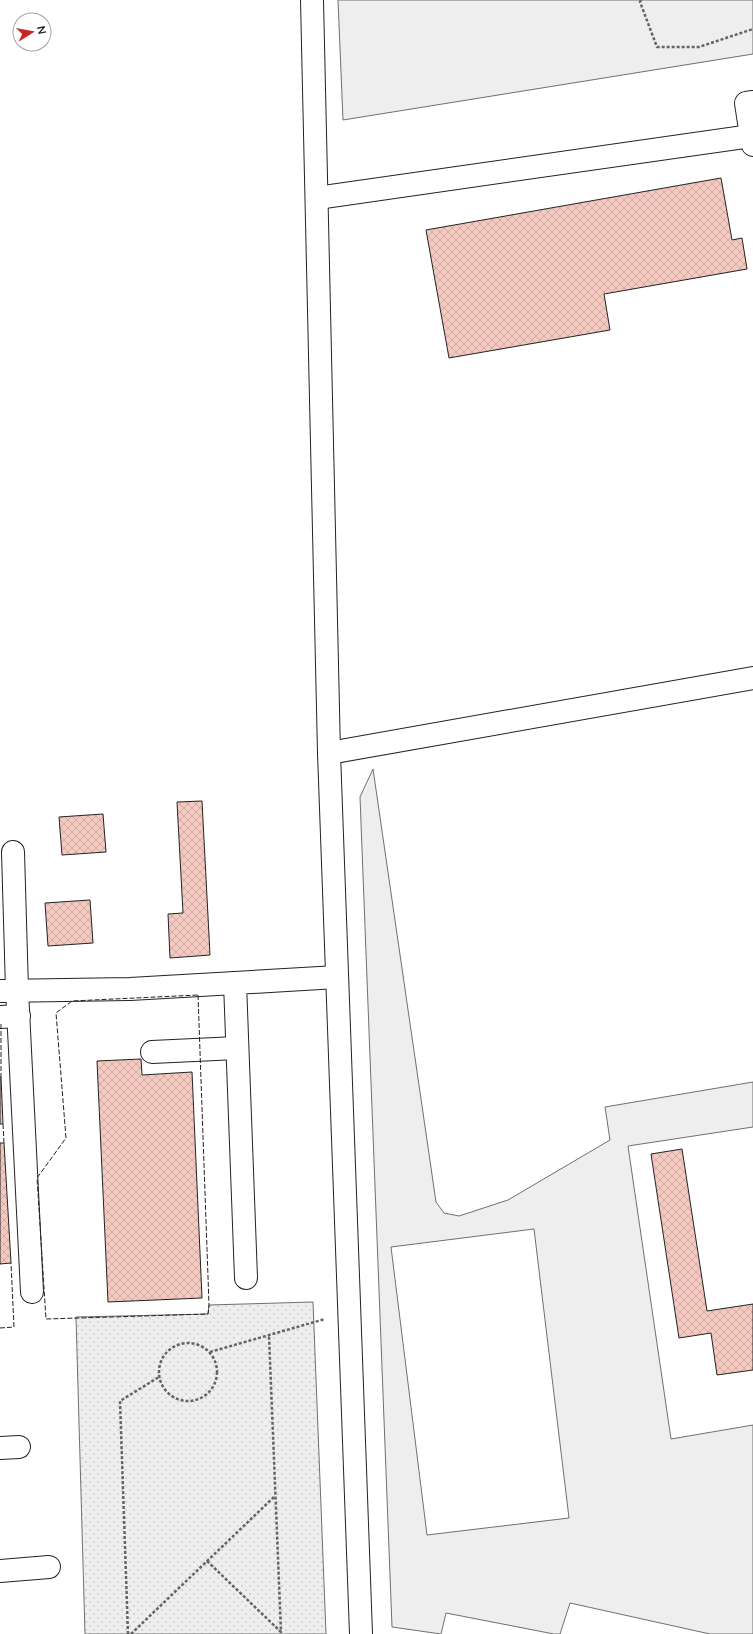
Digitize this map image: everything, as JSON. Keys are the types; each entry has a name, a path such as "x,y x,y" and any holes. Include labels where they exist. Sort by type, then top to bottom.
{"lane":[{"path":"312,0 329,753 361,1634"},
{"path":"317,198 752,140 746,103 753,102"},
{"path":"329,753 753,678"},
{"path":"13,852 9,1016 32,1292"},
{"path":"9,991 130,989 337,977"},
{"path":"235,983 246,1278"},
{"path":"152,1052 237,1048"},
{"path":"0,1571 49,1567"}],"path":[{"path":"641,0 640,2 657,46 699,47 753,29"},
{"path":"210,1352 349,1312"},
{"path":"269,1336 281,1633"},
{"path":"186,1342 204,1347 210,1352 216,1362 218,1375 208,1394 191,1402 182,1401 174,1398 163,1388 159,1377 160,1364 169,1349 186,1342"},
{"path":"129,1634 120,1401 159,1377"},
{"path":"129,1634 276,1495"},
{"path":"207,1561 281,1633"}],"shaded area":[{"path":"338,0 753,0 753,54 343,120"},
{"path":"373,769 436,1202 444,1213 459,1216 508,1200 610,1140 605,1107 753,1082 753,1127 628,1146 671,1439 753,1425 753,1634 710,1634 570,1603 560,1634 446,1613 441,1634 392,1627 360,797","holes":["534,1229 569,1518 427,1535 391,1247"]},
{"path":"313,1302 326,1634 85,1634 76,1317 208,1314 209,1305"}],"building":[{"path":"721,178 732,240 742,238 747,269 604,294 610,330 449,358 426,230"},
{"path":"202,801 210,955 170,958 168,914 183,913 177,802"},
{"path":"103,814 106,852 62,855 59,817"},
{"path":"90,900 93,943 48,946 45,903"},
{"path":"141,1059 142,1075 192,1072 202,1298 108,1302 97,1061"},
{"path":"1,1077 3,1124 0,1124"},
{"path":"0,1143 4,1143 11,1263 0,1264"},
{"path":"682,1149 707,1311 753,1304 753,1370 717,1375 711,1333 679,1338 651,1154"}],"fence":[{"path":"198,995 209,1305 208,1314 46,1319 37,1178 66,1138 56,1013 72,1001 198,995"},
{"path":"1,1024 1,1077"},
{"path":"3,1124 4,1143"},
{"path":"0,1328 14,1327 11,1263"}]}
